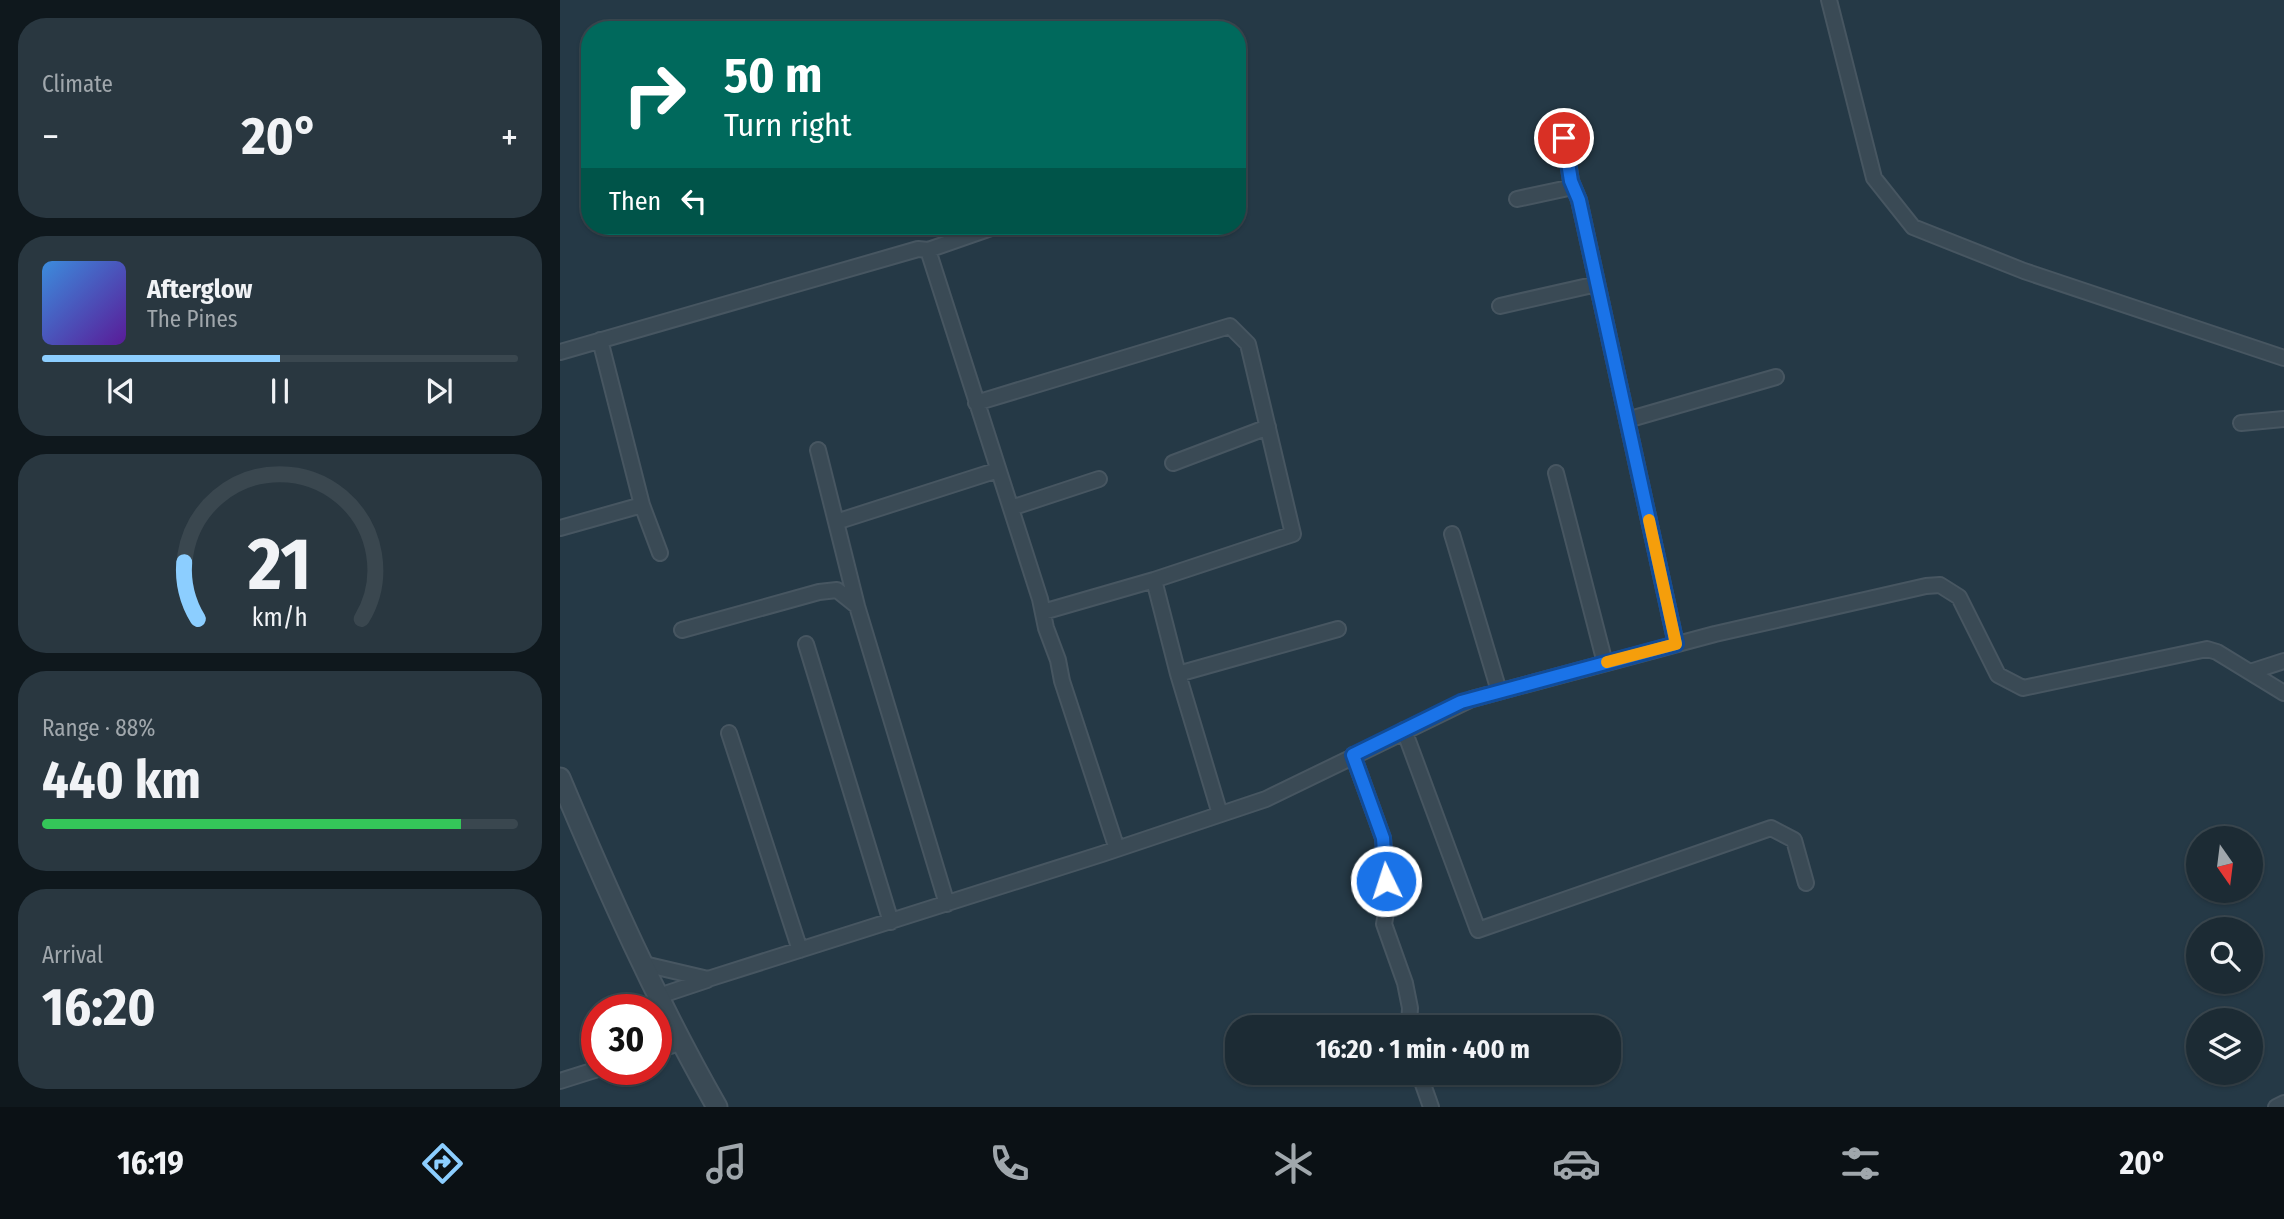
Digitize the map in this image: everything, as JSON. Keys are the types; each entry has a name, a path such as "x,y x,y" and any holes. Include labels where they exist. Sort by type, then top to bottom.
{"street":[{"path":"1829,0 1874,178 1913,227 2024,271 2284,358"},
{"path":"1561,117 1573,187 1579,200 1676,644"},
{"path":"1517,199 1573,187"},
{"path":"560,352 918,249 928,250 971,235"},
{"path":"928,250 1117,849"},
{"path":"1500,306 1597,284"},
{"path":"976,402 1230,326 1248,344 1293,534 1153,580 1043,612"},
{"path":"600,340 642,505 660,553"},
{"path":"1627,420 1776,377"},
{"path":"2241,423 2284,419"},
{"path":"1173,463 1268,427"},
{"path":"818,450 857,606 947,904"},
{"path":"836,522 998,470"},
{"path":"1556,473 1605,663"},
{"path":"1011,508 1099,479"},
{"path":"560,528 642,505"},
{"path":"1452,534 1499,691"},
{"path":"1153,580 1220,814"},
{"path":"665,994 1266,799 1461,702 1676,644 1926,586 1940,585 1959,597 1998,675 2023,688 2207,649 2217,652 2284,693"},
{"path":"682,630 819,592 837,590 857,606"},
{"path":"1178,674 1338,629"},
{"path":"806,644 891,922"},
{"path":"2250,672 2284,661"},
{"path":"1404,730 1478,930 1771,828 1794,840 1806,883"},
{"path":"729,733 800,950"},
{"path":"1353,755 1383,838 1388,902 1384,924 1405,983 1410,1015"},
{"path":"560,778 588,845 658,994"},
{"path":"644,964 708,979"},
{"path":"672,1024 717,1107"},
{"path":"672,1045 680,1042"},
{"path":"560,1082 581,1075"},
{"path":"1423,1085 1431,1107"},
{"path":"2276,1107 2284,1103"}],"slow traffic":[{"path":"1607,662 1676,644 1649,520"}],"route":[{"path":"1386,881 1383,838 1353,755 1461,702 1676,644 1579,200 1571,181 1564,138"}]}
